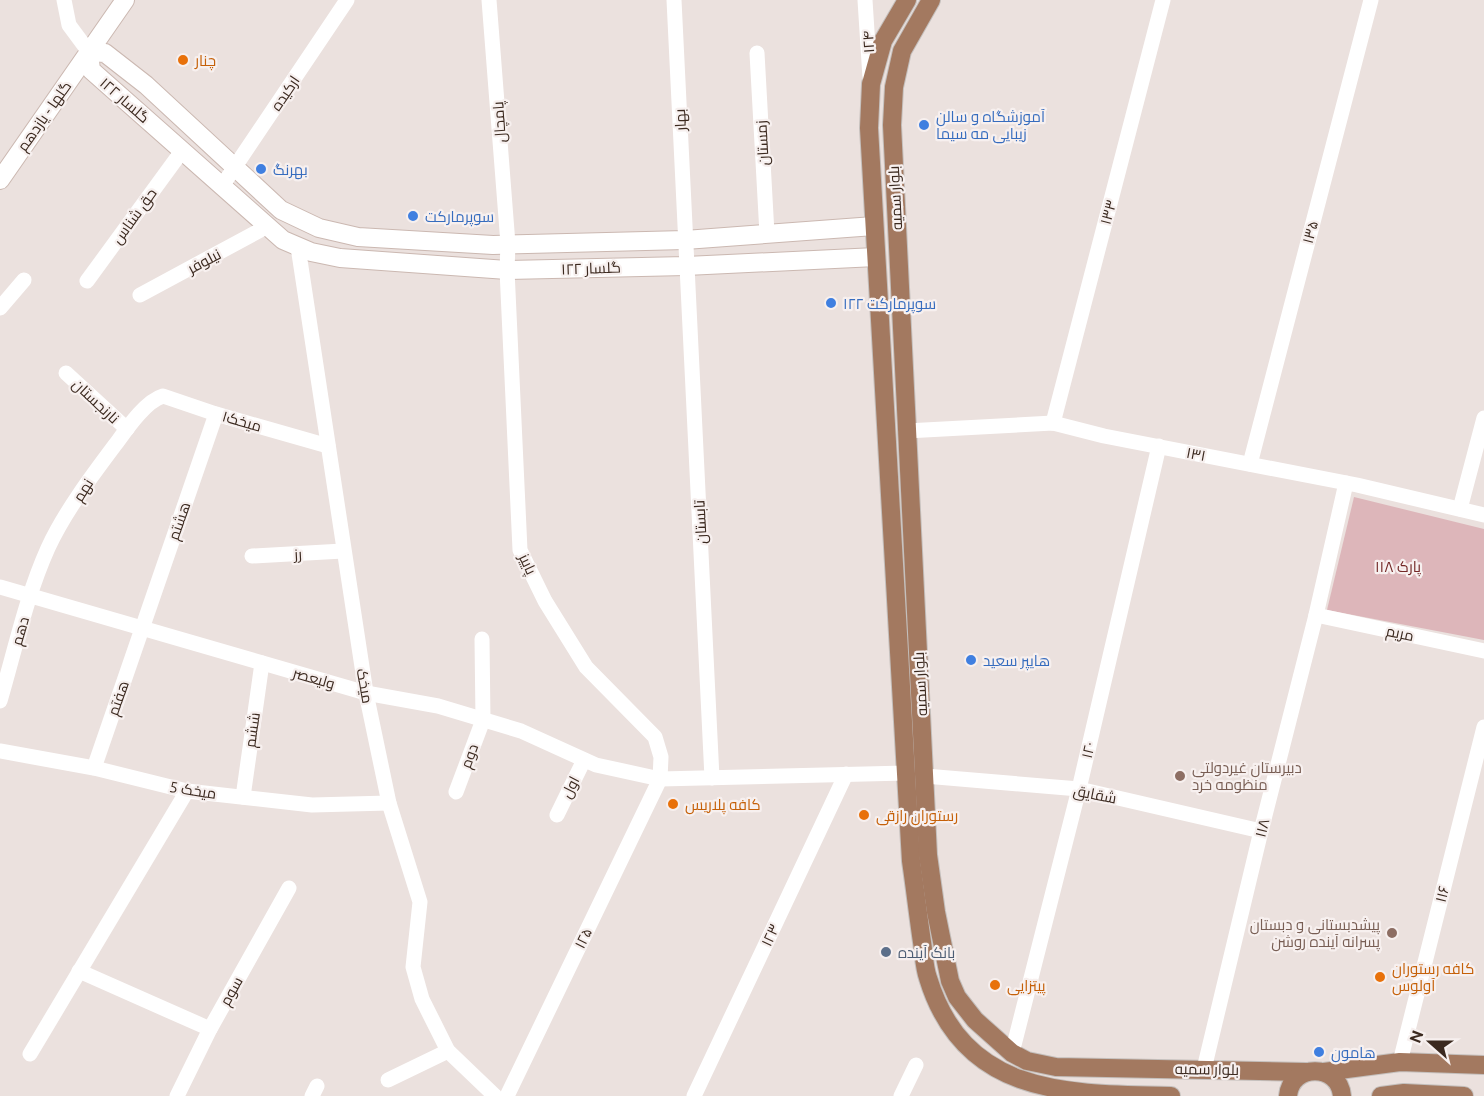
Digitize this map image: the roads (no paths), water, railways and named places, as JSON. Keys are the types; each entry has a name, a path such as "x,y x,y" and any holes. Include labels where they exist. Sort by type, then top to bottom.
{"main road":[{"name":"گلها - یازدهم","path":"0,180 125,0"},
{"name":"بلوار سمیه","path":"907,0 883,41 871,84 868,128 911,861 927,977 940,1010 959,1041 985,1063 1037,1091 1171,1096"},
{"name":"بلوار سمیه","path":"931,0 902,51 894,87 892,125 928,855 936,912 950,981 957,997 975,1020 1012,1053 1027,1061 1056,1067 1315,1072 1400,1062 1484,1065"},
{"name":"گلسار ۱۲۲","path":"874,226 685,240 508,244 358,237 319,228 281,210 146,86 105,53 89,52 91,70 284,240 311,252 340,258 507,270 686,266 876,257"},
{"path":"874,226 896,225"},
{"path":"876,257 898,256"},
{"path":"893,545 912,543"},
{"path":"906,773 925,776"},
{"path":"1288,1096 1292,1083 1298,1076 1315,1072 1338,1083 1342,1096"},
{"path":"1382,1096 1404,1093 1464,1096"}],"street":[{"path":"64,0 69,25 89,52"},
{"name":"ارکیده","path":"222,186 347,0"},
{"name":"پامچال","path":"489,0 508,244 507,270"},
{"name":"بهار","path":"674,0 686,266"},
{"name":"۱۲۴","path":"865,0 871,84"},
{"name":"۱۳۳","path":"1053,423 1163,0"},
{"name":"۱۳۵","path":"1250,464 1371,0"},
{"name":"زمستان","path":"757,53 767,234"},
{"name":"حق شناس","path":"87,281 182,151"},
{"name":"نیلوفر","path":"140,295 268,226"},
{"name":"میخک","path":"298,247 366,693 389,803 420,902 413,967 422,999 448,1051 495,1096"},
{"name":"تابستان","path":"686,266 712,778"},
{"name":"پاییز","path":"507,270 520,550 545,601 586,667 655,736 661,757 660,780"},
{"path":"0,308 24,280"},
{"name":"نارنجستان","path":"66,373 127,429"},
{"name":"میخک۱","path":"158,398 163,396 216,414 328,446"},
{"name":"نهم","path":"30,596 49,547 89,480 127,429 158,398"},
{"name":"هشتم","path":"142,628 216,414"},
{"path":"1460,510 1484,418"},
{"name":"۱۳۱","path":"906,431 1053,423 1346,483 1484,515"},
{"name":"۱۲۰","path":"1012,1053 1079,789 1159,446"},
{"name":"۱۱۸","path":"1204,1069 1316,615 1346,483"},
{"name":"رز","path":"252,556 343,551"},
{"name":"ولیعصر","path":"0,587 366,693 438,706 520,731 596,765 660,780"},
{"name":"دهم","path":"0,701 30,596"},
{"name":"مریم","path":"1316,615 1484,651"},
{"name":"هفتم","path":"94,768 142,628"},
{"path":"482,639 483,720"},
{"name":"ششم","path":"243,797 262,663"},
{"name":"دوم","path":"456,792 483,720"},
{"name":"۱۱۶","path":"1400,1062 1484,726"},
{"name":"میخک 5","path":"0,751 94,768 187,791 312,805 389,803"},
{"name":"اول","path":"556,814 584,760"},
{"path":"660,780 906,773"},
{"name":"۱۲۳","path":"694,1096 846,774"},
{"name":"شقایق","path":"925,776 1079,789 1261,831"},
{"name":"۱۲۵","path":"507,1096 660,780"},
{"path":"30,1053 187,791"},
{"name":"سوم","path":"177,1096 210,1029 289,888"},
{"path":"80,971 210,1029"},
{"path":"388,1080 448,1051"},
{"path":"901,1096 916,1065"}],"place":[{"name":"چنار","path":"183,60"},
{"name":"آموزشگاه و سالن زیبایی مه سیما","path":"924,125"},
{"name":"بهرنگ","path":"261,169"},
{"name":"سوپرمارکت","path":"413,216"},
{"name":"سوپرمارکت ۱۲۲","path":"831,303"},
{"name":"هایپر سعید","path":"971,660"},
{"name":"دبیرستان غیردولتی منظومه خرد","path":"1180,776"},
{"name":"کافه پلاریس","path":"673,804"},
{"name":"رستوران رازقی","path":"864,815"},
{"name":"پیشدبستانی و دبستان پسرانه آینده روشن","path":"1392,933"},
{"name":"بانک آینده","path":"886,952"},
{"name":"کافه رستوران آولوس","path":"1380,977"},
{"name":"پیتزایی","path":"995,985"},
{"name":"هامون","path":"1319,1052"}],"park label":[{"name":"پارک ۱۱۸","path":"1398,566"}]}
